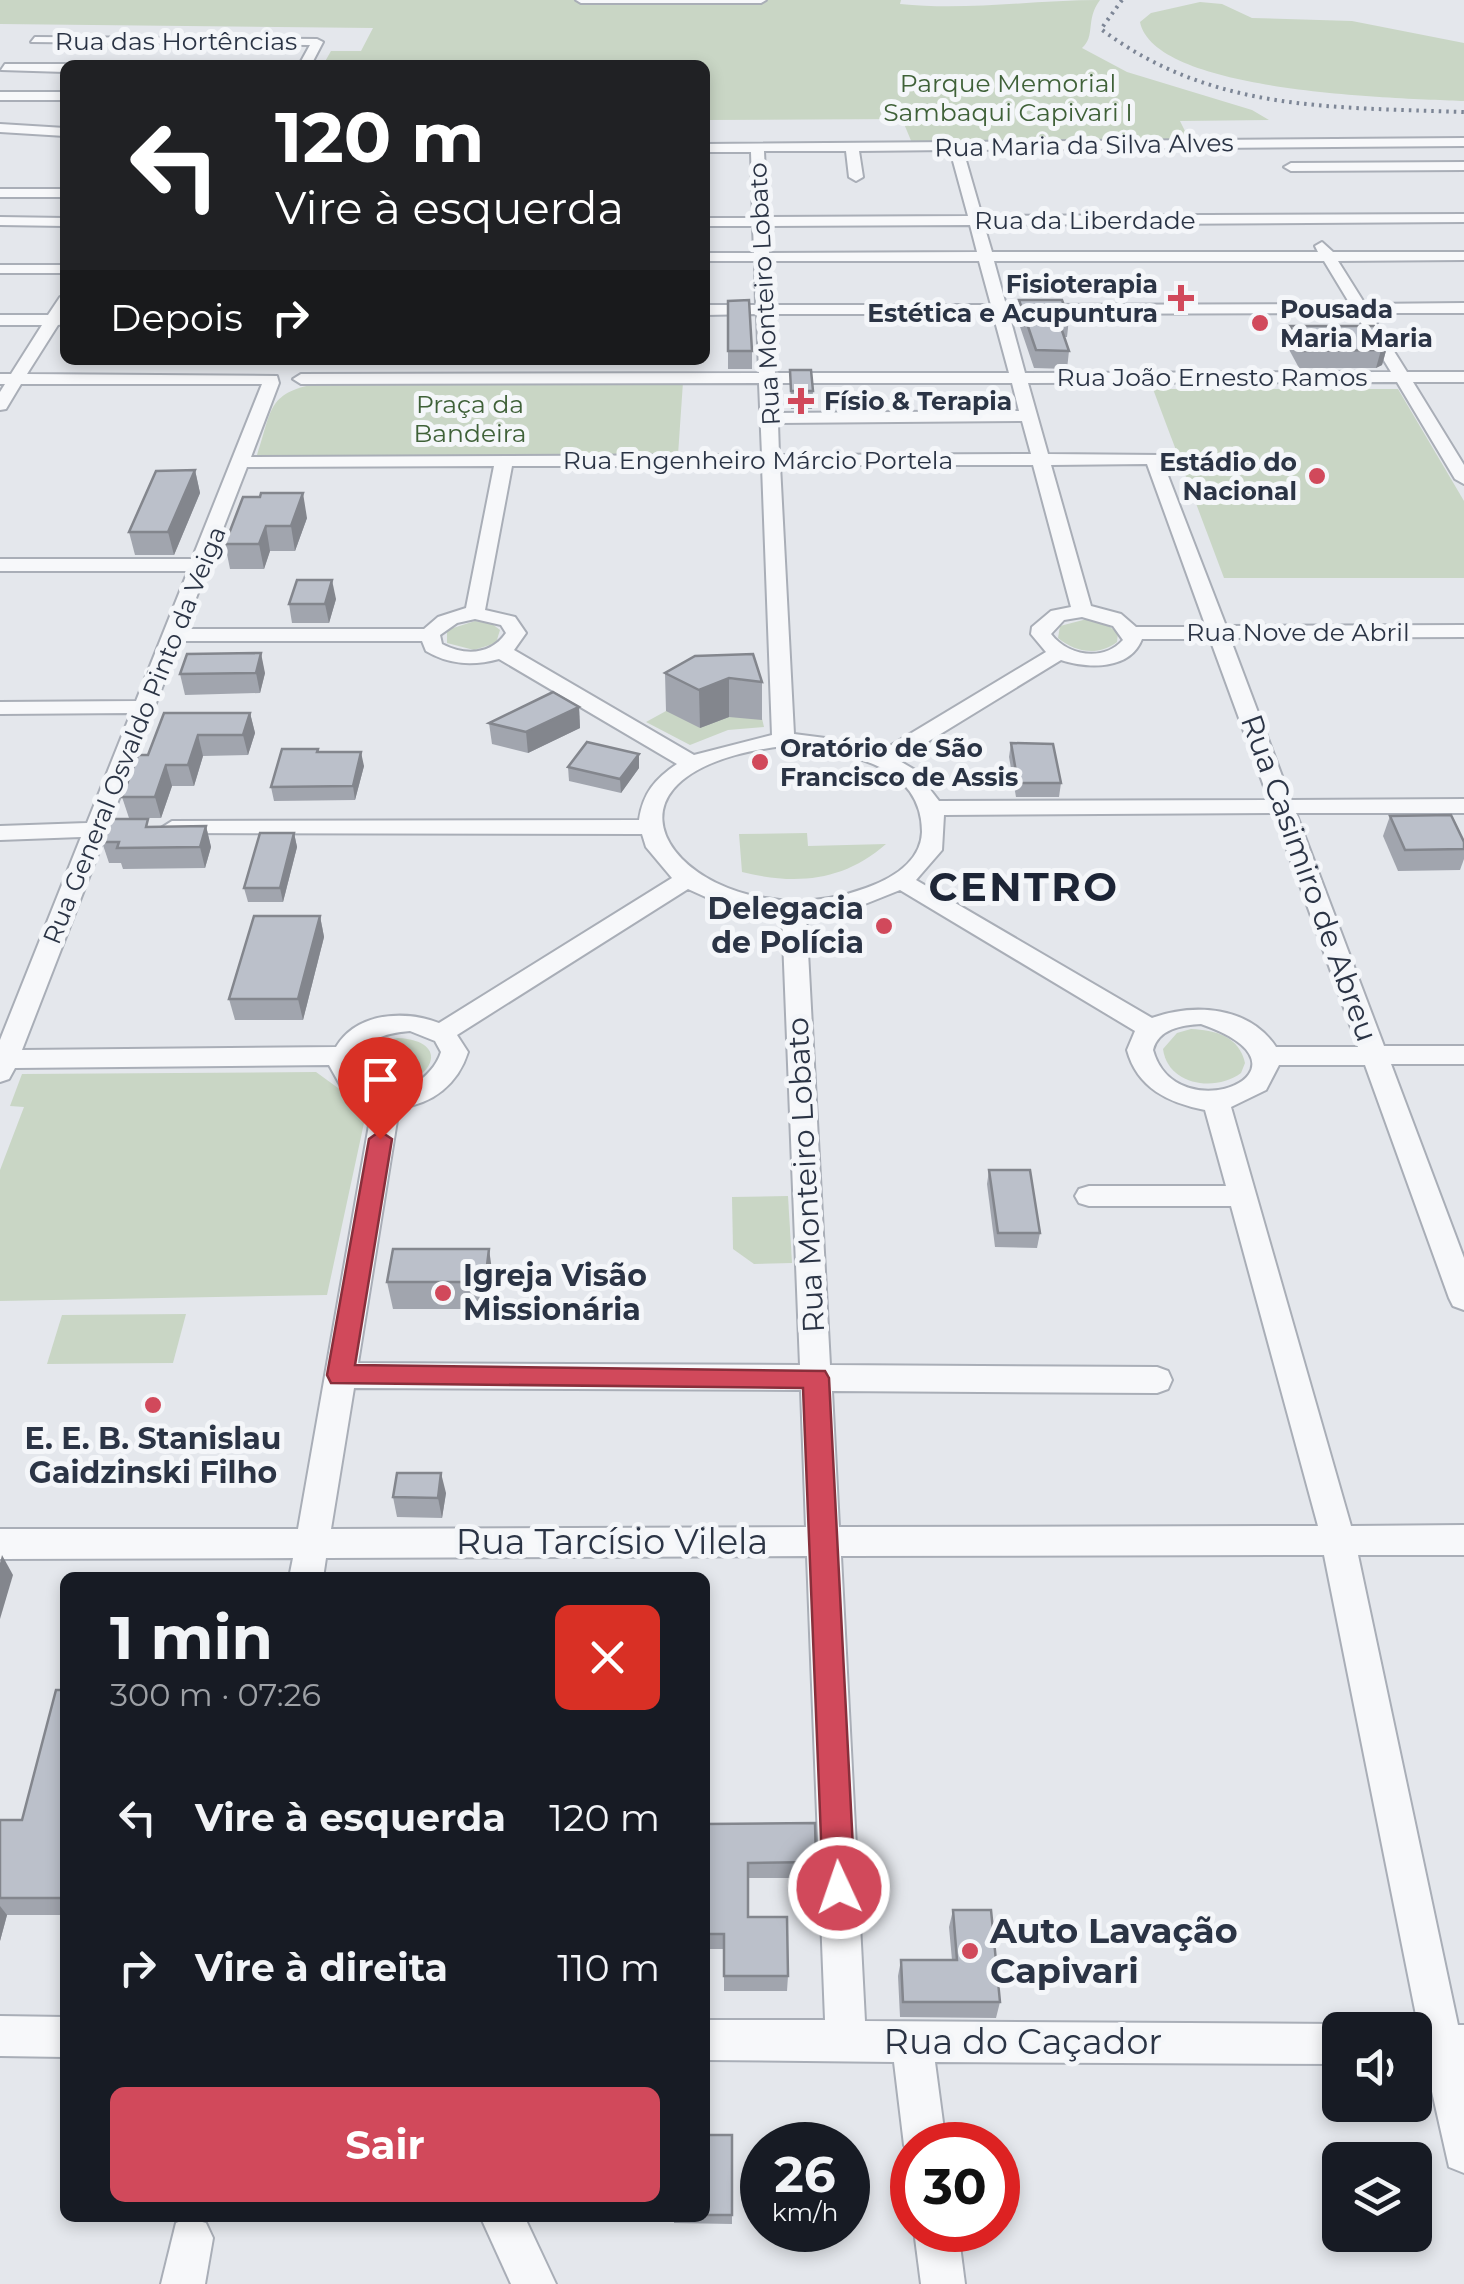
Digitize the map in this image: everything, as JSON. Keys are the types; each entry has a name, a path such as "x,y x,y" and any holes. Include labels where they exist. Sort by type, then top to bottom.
{"street":[{"path":"581,0 760,0"},
{"name":"Rua das Hortências","path":"35,40 317,42 308,60"},
{"path":"134,53 144,40"},
{"path":"5,68 60,68"},
{"path":"0,96 60,96"},
{"path":"0,128 60,132"},
{"path":"1458,142 1464,156"},
{"name":"Rua Maria da Silva Alves","path":"710,148 1458,142"},
{"name":"Rua Monteiro Lobato","path":"757,148 784,740"},
{"path":"852,148 856,177"},
{"path":"956,148 1082,612"},
{"path":"1292,167 1464,166"},
{"path":"0,193 60,193"},
{"name":"Rua da Liberdade","path":"710,222 1464,218"},
{"path":"1306,219 1464,479"},
{"path":"0,222 60,222"},
{"path":"710,257 1464,256"},
{"path":"0,269 60,269"},
{"path":"710,310 1464,308"},
{"path":"0,320 59,320"},
{"path":"0,406 8,379 59,320"},
{"path":"282,379 330,365"},
{"name":"Rua João Ernesto Ramos","path":"8,379 1464,377"},
{"name":"Rua General Osvaldo Pinto da Veiga","path":"3,1066 10,1024 130,820 145,707 242,462 282,379"},
{"path":"769,418 1028,416"},
{"name":"Rua Engenheiro Márcio Portela","path":"242,462 1154,459"},
{"name":"Rua Casimiro de Abreu","path":"1154,459 1464,1298"},
{"path":"475,614 504,461"},
{"path":"0,565 201,565"},
{"path":"1082,612 1109,616 1132,633 1129,648 1108,658 1080,658 1059,652 1045,642 1042,627 1058,615 1082,612"},
{"path":"173,635 430,634 446,620 475,614 498,616 513,626 514,640 500,652 476,658 450,656 434,647 430,634"},
{"name":"Rua Nove de Abril","path":"1132,633 1464,631"},
{"path":"500,652 690,762"},
{"path":"884,760 1059,652"},
{"path":"0,708 145,707"},
{"path":"784,740 821,742 884,760 924,793 932,818 927,854 900,882 872,896 836,905 794,908 754,904 715,892 688,878 658,849 651,819 658,794 690,762 741,744 784,740"},
{"path":"932,818 1286,816 1464,806"},
{"path":"1286,816 1464,824"},
{"path":"0,833 130,820 651,819"},
{"path":"442,1032 688,878"},
{"path":"900,882 1150,1028"},
{"name":"Rua Monteiro Lobato","path":"794,908 846,2041"},
{"path":"1182,1016 1223,1019 1257,1039 1267,1056 1268,1070 1259,1086 1241,1096 1216,1100 1175,1092 1158,1081 1142,1055 1142,1041 1150,1028 1182,1016"},
{"path":"412,1022 442,1032 455,1053 448,1076 422,1094 387,1100 369,1097 345,1080 341,1068 350,1044 378,1027 412,1022"},
{"path":"1267,1056 1464,1055"},
{"path":"3,1066 343,1056"},
{"path":"307,1572 387,1100"},
{"path":"1216,1100 1338,1540 1464,2152"},
{"path":"1090,1196 1242,1196"},
{"path":"340,1375 1157,1380"},
{"name":"Rua Tarcísio Vilela","path":"0,1544 1464,1540"},
{"path":"0,2036 60,2037"},
{"name":"Rua do Caçador","path":"710,2040 1322,2044"},
{"path":"912,2041 922,2122"},
{"path":"505,2222 534,2284"},
{"path":"182,2284 191,2238"},
{"path":"939,2252 943,2284"}],"green space":[{"name":"Parque Memorial Sambaqui Capivari I","path":"0,0 901,0 900,4 950,6 1100,0 1089,38 1082,48 1127,72 1252,110 1269,120 1180,121 1189,139 1087,144 912,143 902,119 710,120 710,60 326,60 331,51 361,51 373,28 0,24"},
{"path":"1200,2 1222,4 1252,18 1352,21 1464,43 1464,101 1338,94 1233,78 1188,64 1156,46 1140,22 1151,13"},
{"name":"Praça da Bandeira","path":"683,382 678,455 257,455 269,416 279,399 316,384"},
{"name":"Estádio do Nacional","path":"1153,389 1398,389 1464,501 1464,578 1224,578"},
{"path":"1087,619 1103,622 1118,633 1117,642 1088,651 1058,638 1060,626"},
{"path":"475,621 491,623 500,630 496,643 474,650 447,643 447,630"},
{"path":"760,710 764,727 728,730 690,745 646,722 666,711 729,717"},
{"path":"807,833 808,846 886,844 853,866 818,877 781,878 742,872 739,834"},
{"path":"1191,1029 1217,1033 1232,1041 1245,1063 1241,1073 1207,1084 1183,1078 1174,1071 1163,1049 1177,1033"},
{"path":"383,1041 417,1041 428,1049 428,1067 406,1081 371,1077 365,1068 365,1058"},
{"path":"316,1072 367,1109 327,1295 0,1301 0,1170 24,1107 10,1106 22,1074"},
{"path":"788,1196 792,1263 754,1264 733,1249 732,1197"},
{"path":"186,1314 173,1363 47,1364 62,1315"}],"building":[{"path":"749,300 752,351 728,351 728,301"},
{"path":"1019,300 1062,300 1069,319 1058,319 1069,351 1036,350"},
{"path":"1290,326 1374,326 1387,347 1303,351"},
{"path":"790,370 811,370 813,391 791,391"},
{"path":"195,470 168,532 129,532 156,471"},
{"path":"261,493 303,493 291,526 266,526 259,544 225,544 243,497 260,497"},
{"path":"297,580 332,580 325,604 289,604"},
{"path":"261,653 256,673 180,674 187,654"},
{"path":"753,654 762,682 729,678 699,690 665,673 695,656"},
{"path":"553,692 579,707 526,732 489,723"},
{"path":"164,713 250,713 243,735 198,735 188,765 166,765 155,797 122,797 138,755 148,755"},
{"path":"587,742 639,754 620,779 568,767"},
{"path":"1011,743 1053,744 1061,783 1018,783"},
{"path":"282,749 361,752 353,786 271,787"},
{"path":"1451,815 1464,849 1405,850 1390,816"},
{"path":"111,819 148,819 146,827 206,826 200,847 117,848 119,842 102,842"},
{"path":"260,833 294,833 280,888 244,888"},
{"path":"254,916 320,916 298,999 229,999"},
{"path":"989,1170 1030,1170 1040,1233 998,1233"},
{"path":"393,1249 489,1249 485,1282 387,1282"},
{"path":"397,1473 441,1473 438,1498 393,1497"},
{"path":"56,1690 60,1690 60,1898 0,1898 0,1820 22,1820"},
{"path":"815,1823 816,1862 748,1863 748,1917 787,1917 788,1976 724,1976 724,1934 710,1934 710,1824"},
{"name":"Auto Lavação Capivari","path":"953,1910 991,1910 1000,2002 903,2002 901,1960 957,1960"},
{"path":"710,2135 732,2135 732,2215 710,2215"}],"railway":[{"path":"1122,0 1101,29 1143,56 1186,76 1274,100 1367,109 1464,112"}],"place":[{"name":"Fisioterapia Estética e Acupuntura","path":"1181,298"},
{"name":"Pousada Maria Maria","path":"1260,323"},
{"name":"Físio & Terapia","path":"801,401"},
{"name":"Estádio do Nacional","path":"1317,476"},
{"name":"Oratório de São Francisco de Assis","path":"760,762"},
{"name":"Delegacia de Polícia","path":"884,926"},
{"name":"Igreja Visão Missionária","path":"443,1293"},
{"name":"E. E. B. Stanislau Gaidzinski Filho","path":"153,1405"},
{"name":"Auto Lavação Capivari","path":"970,1951"}],"district":[{"name":"CENTRO","path":"1024,887"}],"route":[{"path":"380,1139 340,1375 816,1378 839,1888"}]}
